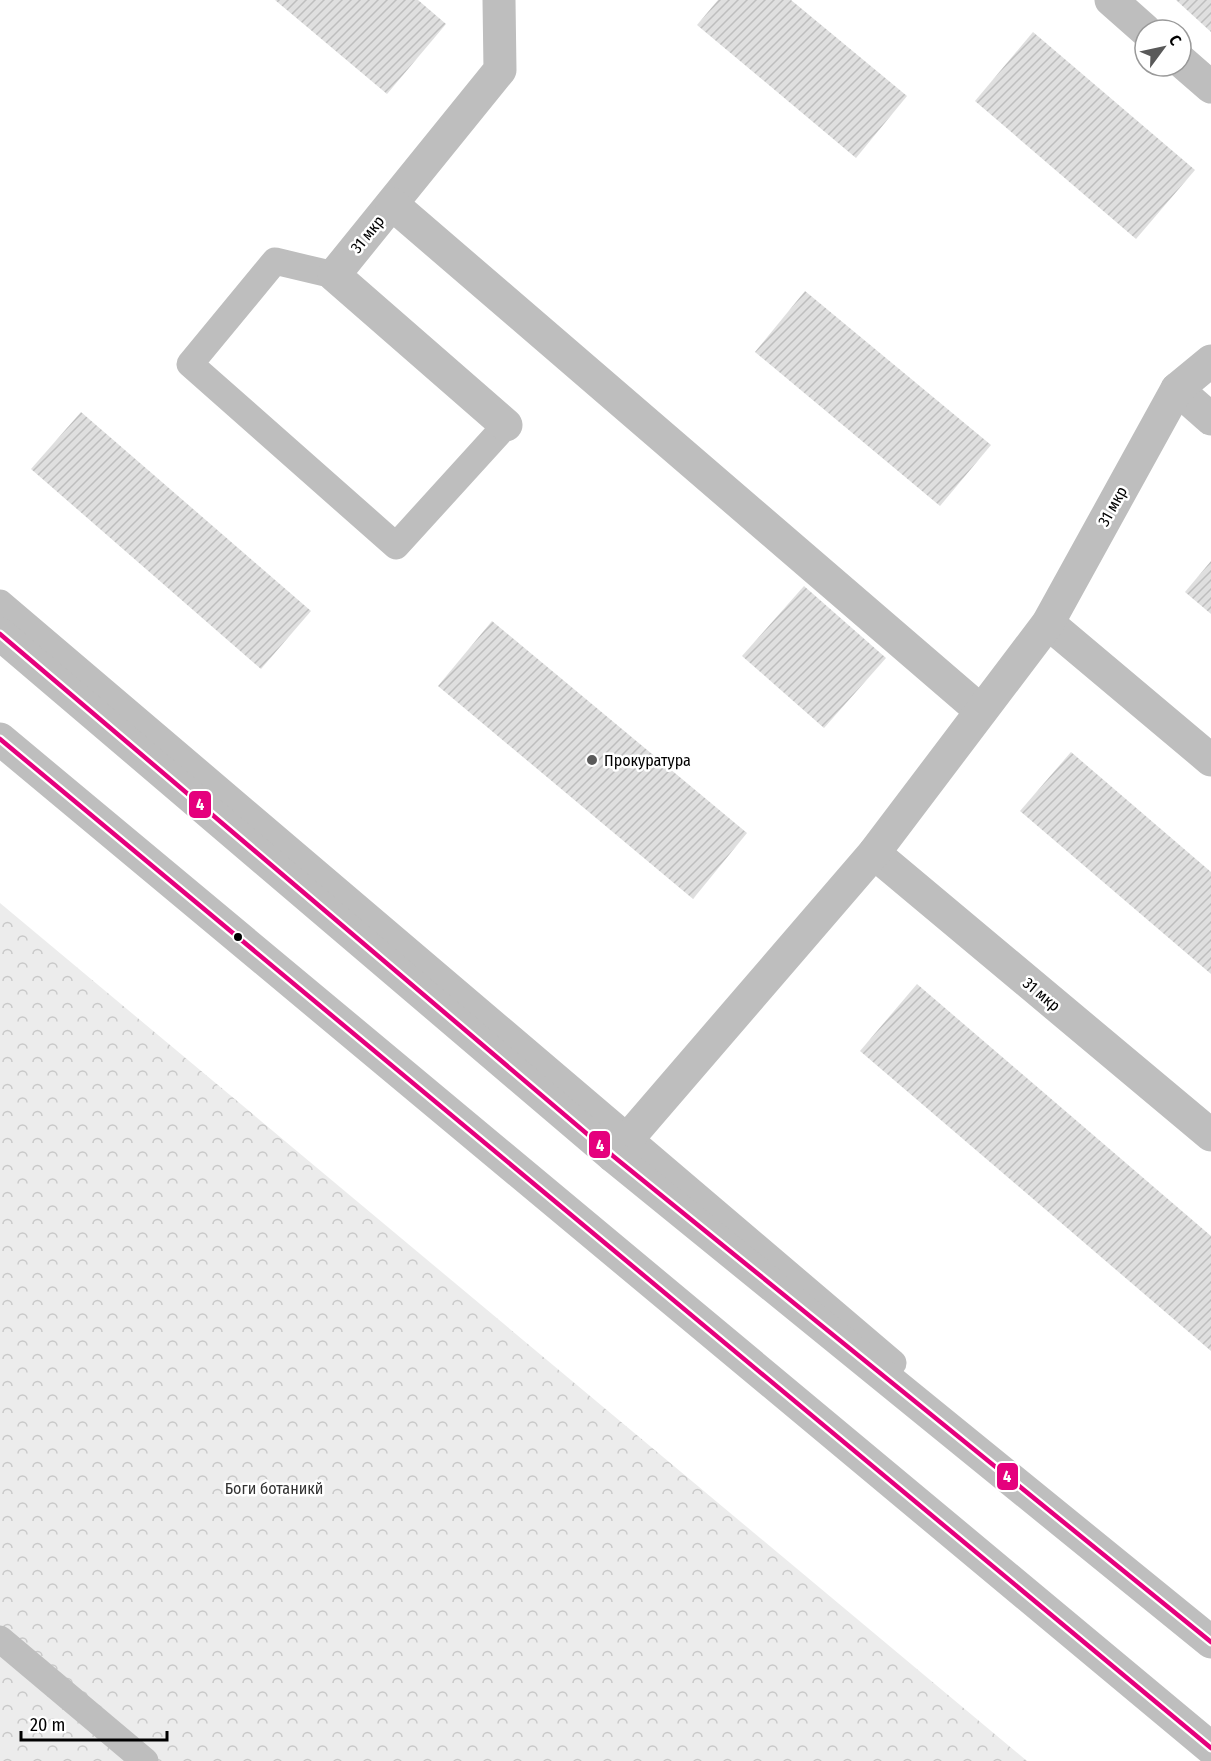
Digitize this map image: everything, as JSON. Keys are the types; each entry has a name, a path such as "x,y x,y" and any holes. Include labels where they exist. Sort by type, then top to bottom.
{"main road":[{"name":"31 мкр","path":"334,275 500,70 499,0"},
{"path":"1111,0 1133,19"},
{"path":"1193,71 1211,87"},
{"path":"392,204 981,711"},
{"path":"334,275 506,425"},
{"name":"31 мкр","path":"613,1156 874,853 1048,623 1177,389 1211,361"},
{"path":"1177,389 1211,419"},
{"path":"1048,623 1211,760"},
{"path":"0,634 613,1156 1211,1642"},
{"path":"0,739 1211,1748"},
{"name":"31 мкр","path":"874,853 1211,1135"}],"lane":[{"path":"334,275 275,261 190,364 396,546 506,425"},
{"path":"0,603 1211,1634"},
{"path":"0,1639 145,1761"}],"green space":[{"name":"Боги ботаникй","path":"0,903 1027,1761 0,1761"}],"building":[{"path":"275,0 418,0 446,24 387,94"},
{"path":"718,0 791,0 907,96 856,158 697,25"},
{"path":"1176,0 1211,0 1211,32"},
{"path":"1033,32 1195,170 1136,239 975,101"},
{"path":"805,291 991,445 940,506 755,352"},
{"path":"81,412 311,611 261,669 31,469"},
{"path":"1211,561 1211,614 1185,592"},
{"path":"804,586 886,658 824,728 742,656"},
{"name":"Прокуратура","path":"492,621 747,833 693,899 438,686"},
{"path":"1071,752 1211,872 1211,974 1020,811"},
{"path":"917,984 1211,1236 1211,1351 860,1051"}],"transit line":[{"name":"4","path":"0,634 613,1156 1211,1642"},
{"name":"4","path":"0,739 1211,1748"}],"place":[{"name":"Прокуратура","path":"592,760"}]}
